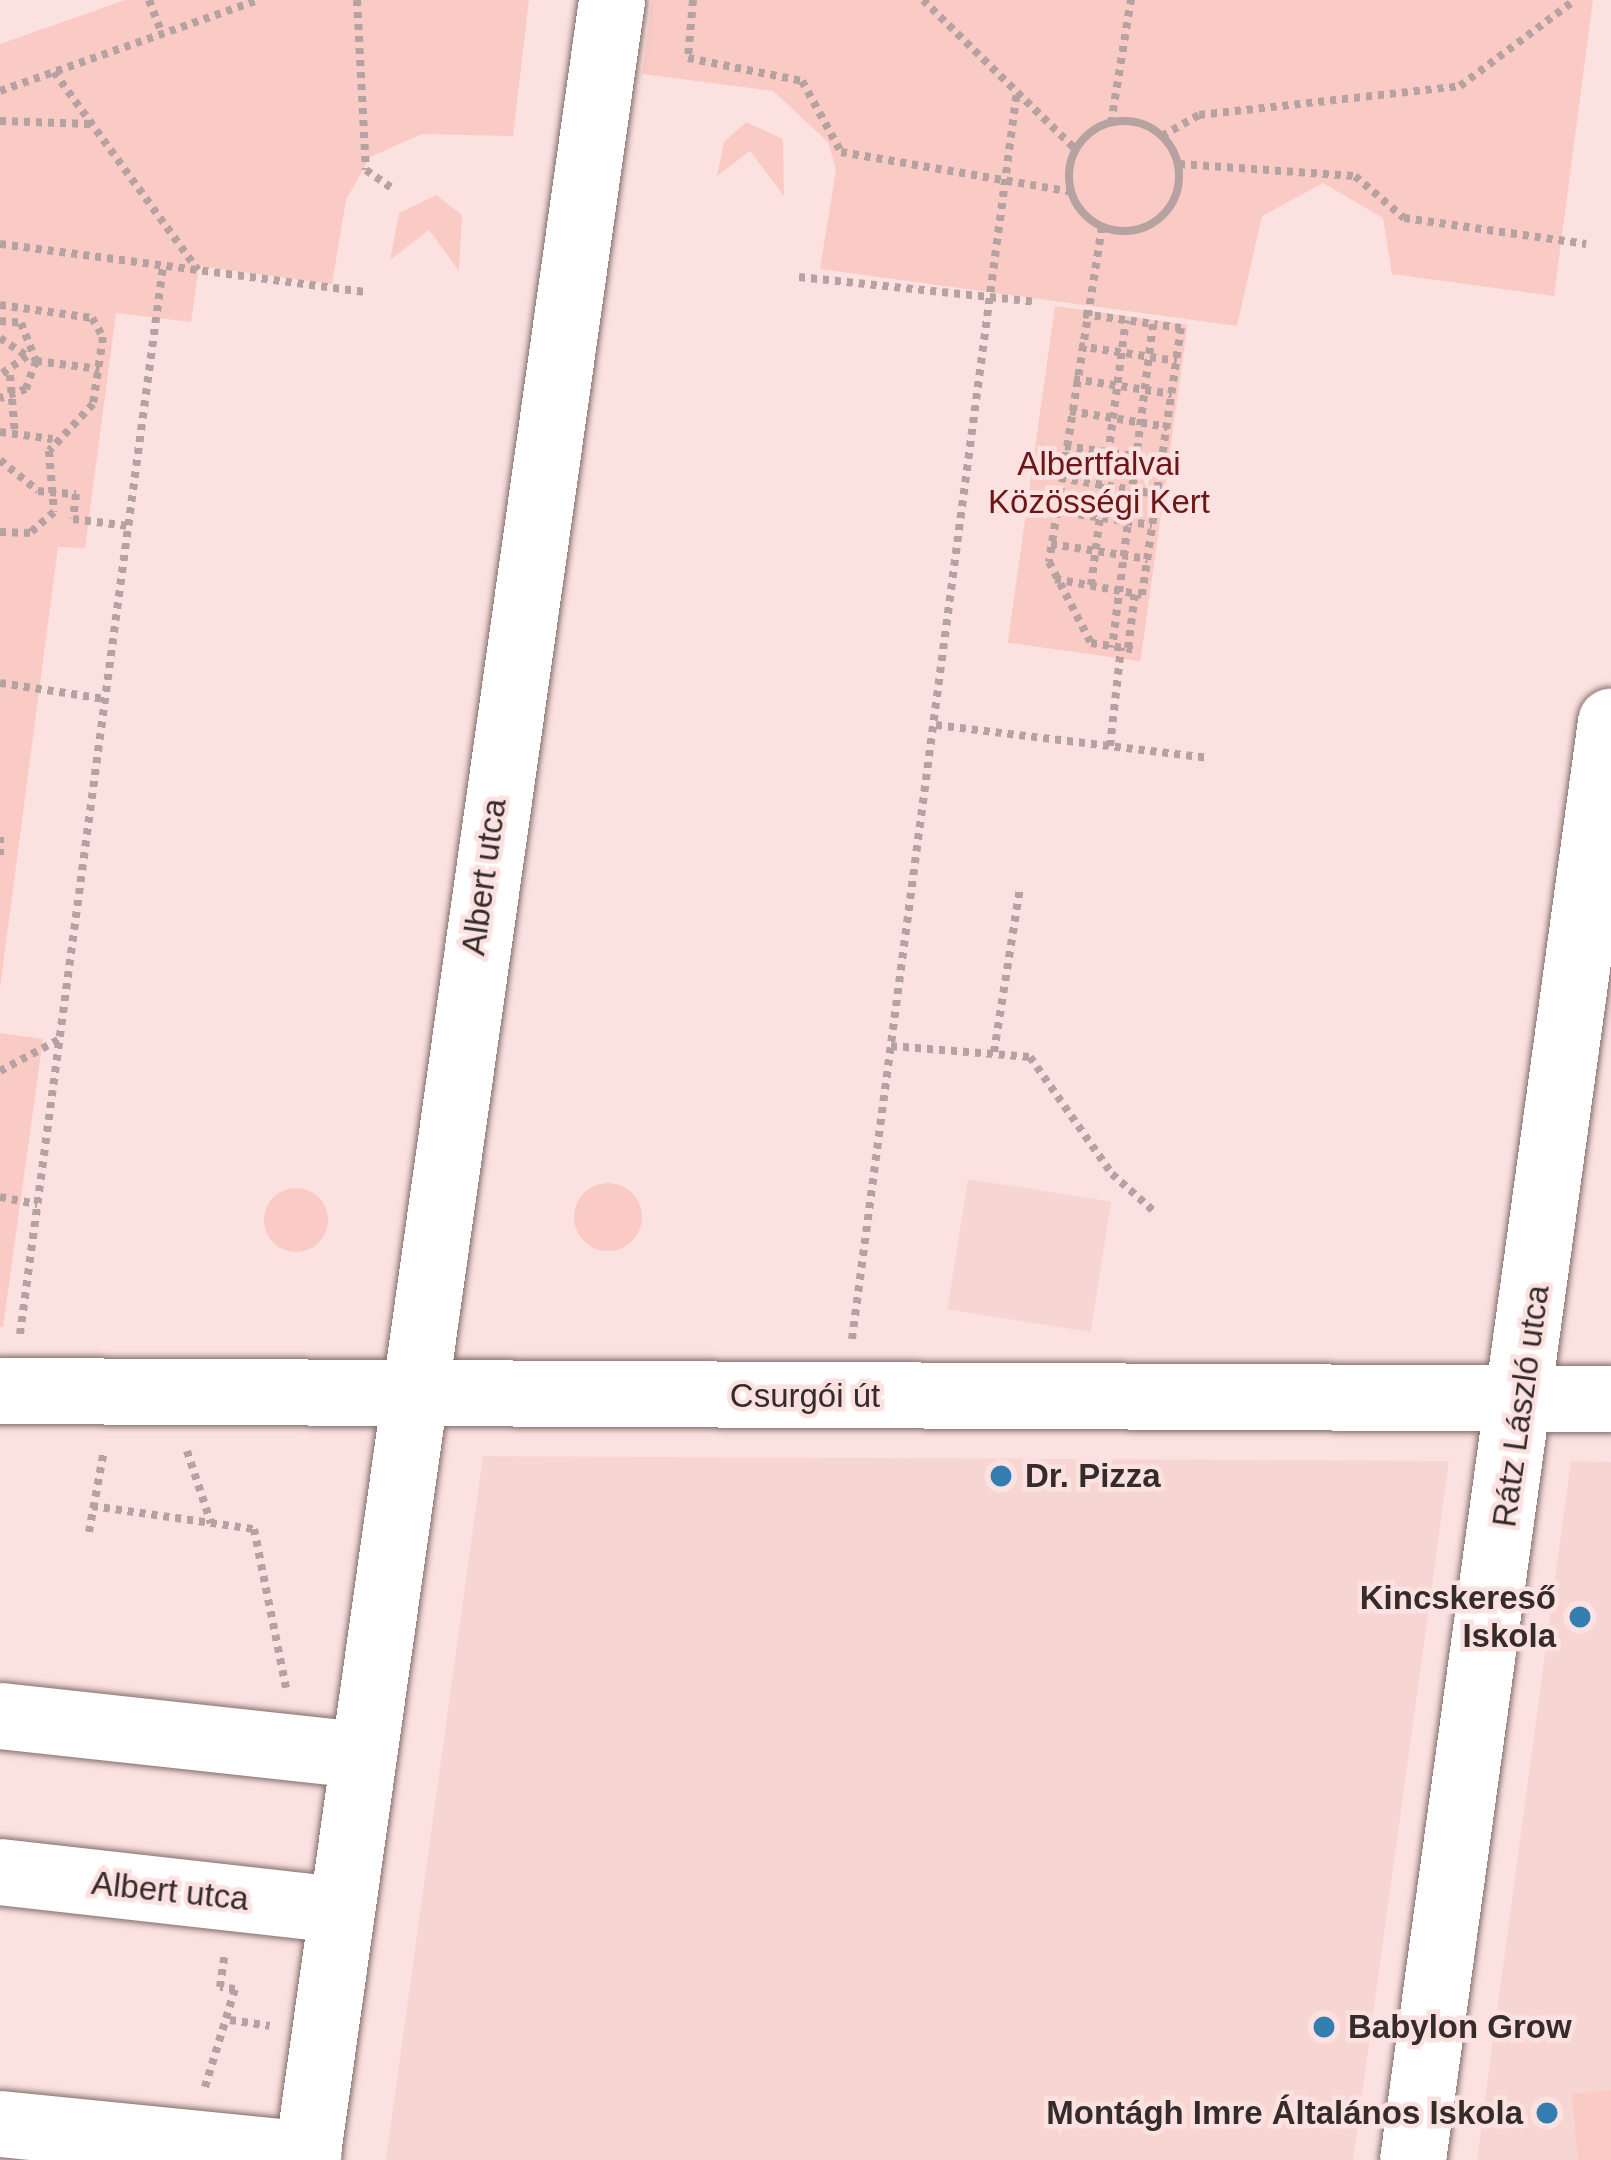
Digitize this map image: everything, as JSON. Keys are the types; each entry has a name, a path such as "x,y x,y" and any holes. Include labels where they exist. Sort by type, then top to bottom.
{"street":[{"name":"Albert utca","path":"0,2124 307,2158 339,1910 329,1752 408,1395 612,0"},
{"name":"Rátz László utca","path":"1414,2160 1611,722"},
{"name":"Csurgói út","path":"6,1391 1611,1399"},
{"path":"0,1717 329,1752"},
{"name":"Albert utca","path":"0,1872 339,1910"}],"path":[{"path":"149,0 162,34"},
{"path":"0,91 259,0"},
{"path":"358,0 366,170 392,188"},
{"path":"693,0 688,58 802,81 841,152 1006,176 1072,192 1102,227"},
{"path":"923,0 1076,150"},
{"path":"1072,192 1076,150 1111,123 1131,0"},
{"path":"1111,123 1162,136 1199,115 1460,86 1575,0"},
{"path":"54,72 199,271"},
{"path":"844,1396 1017,91"},
{"path":"0,121 92,124"},
{"path":"1102,227 1150,226 1179,188 1179,164 1162,136"},
{"path":"1179,164 1355,176 1404,218 1586,244"},
{"path":"1102,227 1083,314 1051,544 1054,579 1090,644 1125,648"},
{"path":"0,244 367,292"},
{"path":"6,1391 37,1204 164,266"},
{"path":"799,277 990,301 1037,302"},
{"path":"0,305 92,318 103,329 93,404 53,439 0,432"},
{"path":"14,307 5,338 27,356 5,375 16,392"},
{"path":"1083,314 1181,328 1148,559 1135,593 1110,746"},
{"path":"1090,586 1104,452 1126,320"},
{"path":"0,321 12,322"},
{"path":"12,322 36,361"},
{"path":"1125,648 1117,591 1139,457 1139,422 1148,390 1153,324"},
{"path":"1078,346 1177,362"},
{"path":"36,361 99,369"},
{"path":"15,434 16,392 36,361"},
{"path":"1074,380 1172,394"},
{"path":"0,398 16,392"},
{"path":"1070,411 1168,427"},
{"path":"0,532 40,527 57,493 53,439"},
{"path":"1065,446 1162,460"},
{"path":"0,460 57,493 76,494 74,519 129,526"},
{"path":"1060,478 1157,494"},
{"path":"1055,511 1152,524"},
{"path":"1051,544 1148,559"},
{"path":"1054,579 1135,593"},
{"path":"0,683 106,699"},
{"path":"936,725 1207,758"},
{"path":"0,837 0,859"},
{"path":"994,1052 1020,888"},
{"path":"0,1071 60,1039"},
{"path":"892,1046 1030,1057 1112,1174 1156,1213"},
{"path":"0,1198 37,1204"},
{"path":"89,1532 105,1444"},
{"path":"185,1445 211,1523"},
{"path":"92,1506 254,1529 329,1752"},
{"path":"196,2144 213,2038 227,2041 235,1989 220,1987 233,1898"},
{"path":"230,2020 290,2029"}],"shaded area":[{"path":"968,1179 1111,1202 1091,1332 947,1309"},
{"path":"483,1456 1449,1461 1353,2160 386,2160"},
{"name":"Kincskereső Iskola","path":"1571,1461 1611,1462 1611,2160 1477,2160"}],"green space":[{"path":"125,0 529,0 513,136 422,134 370,157 346,200 332,284 199,266 191,322 116,313 85,548 58,547 0,988 0,44"},
{"path":"652,0 1593,0 1554,296 1392,274 1383,218 1323,183 1262,216 1237,326 820,269 836,169 828,142 773,91 642,74"},
{"path":"746,122 783,139 784,196 750,151 717,176 724,142"},
{"path":"436,195 462,215 459,271 429,230 390,260 399,213"},
{"name":"Albertfalvai Közösségi Kert","path":"1055,306 1188,325 1140,661 1008,643"},
{"path":"0,1033 43,1039 3,1327 0,1327"},
{"path":"608,1183 632,1193 642,1217 632,1241 608,1251 584,1241 574,1217 584,1193"},
{"path":"296,1188 318,1198 328,1220 318,1242 296,1252 274,1242 264,1220 274,1198"},
{"path":"1611,2090 1611,2160 1578,2160 1572,2094"}],"place":[{"name":"Dr. Pizza","path":"1001,1476"},
{"name":"Kincskereső Iskola","path":"1580,1617"},
{"name":"Babylon Grow","path":"1324,2027"},
{"name":"Montágh Imre Általános Iskola","path":"1547,2113"}]}
